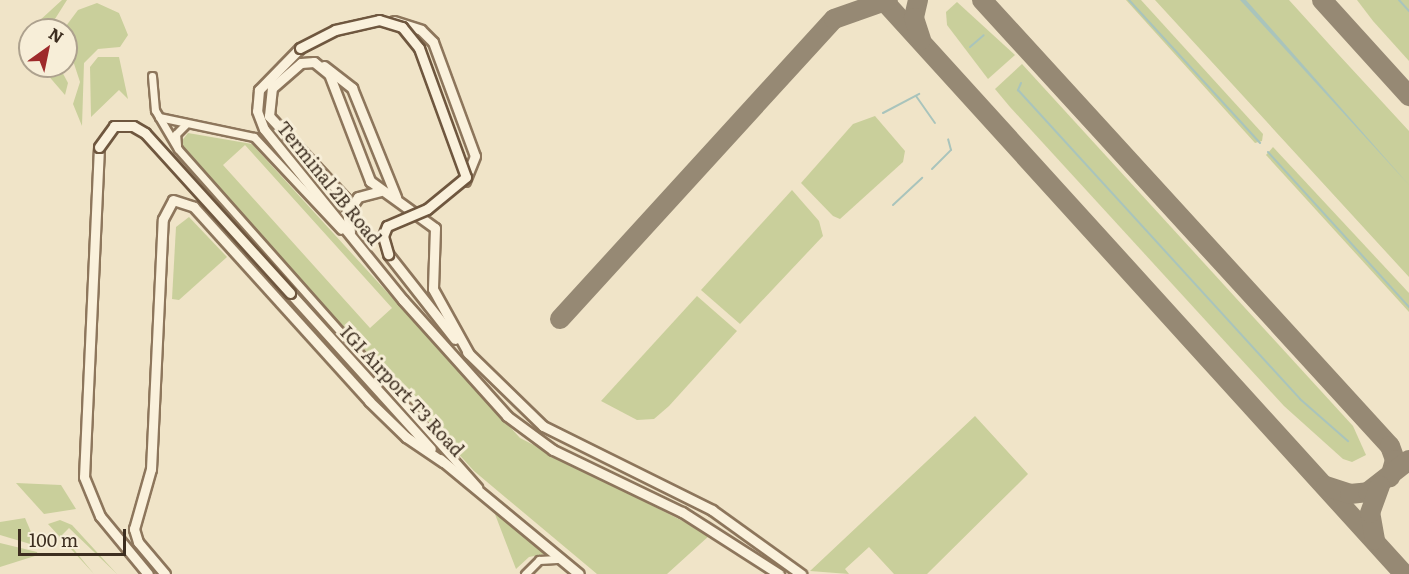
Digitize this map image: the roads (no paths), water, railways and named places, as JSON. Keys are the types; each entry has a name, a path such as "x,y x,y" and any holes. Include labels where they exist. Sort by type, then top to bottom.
{"main road":[{"name":"Terminal 2B Road","path":"386,21 335,30 300,48 262,82 258,117 354,242 522,430 682,512 778,574"},
{"path":"386,21 402,27 419,48 465,181"},
{"path":"386,21 417,27 433,42 475,156 465,181"},
{"path":"354,242 342,194 269,116 268,99 275,83 296,65 314,62 349,83 389,188 400,200 435,228 433,288 469,354"},
{"path":"314,62 329,74 366,174 381,191 400,200"},
{"name":"IGI Airport T3 Road","path":"148,574 100,516 84,477 99,147 104,133 126,124 145,133 443,462 480,489 575,570"},
{"name":"Terminal 2B Road","path":"465,181 427,208 387,226 383,236 388,254 469,354 543,426 684,494 801,574"},
{"path":"348,212 358,196 381,191"},
{"path":"165,574 138,542 134,529 151,469 163,219 173,200 194,207 391,423 443,462"},
{"path":"682,512 678,505 684,494"}],"street":[{"path":"152,76 157,115 178,149 480,489"},
{"path":"157,115 185,125 234,129 254,137 354,242"},
{"path":"178,149 176,134 185,125"},
{"path":"525,574 548,558 575,570"}],"water":[{"path":"1240,0 1246,0 1409,185"}],"waterway":[{"path":"1129,0 1260,143"},
{"path":"1399,0 1409,11"},
{"path":"970,47 984,35"},
{"path":"1021,83 1018,90 1300,399 1348,441"},
{"path":"883,113 919,94"},
{"path":"916,96 935,123"},
{"path":"932,169 951,150 948,139"},
{"path":"1268,152 1409,307"},
{"path":"893,205 922,178"}]}
